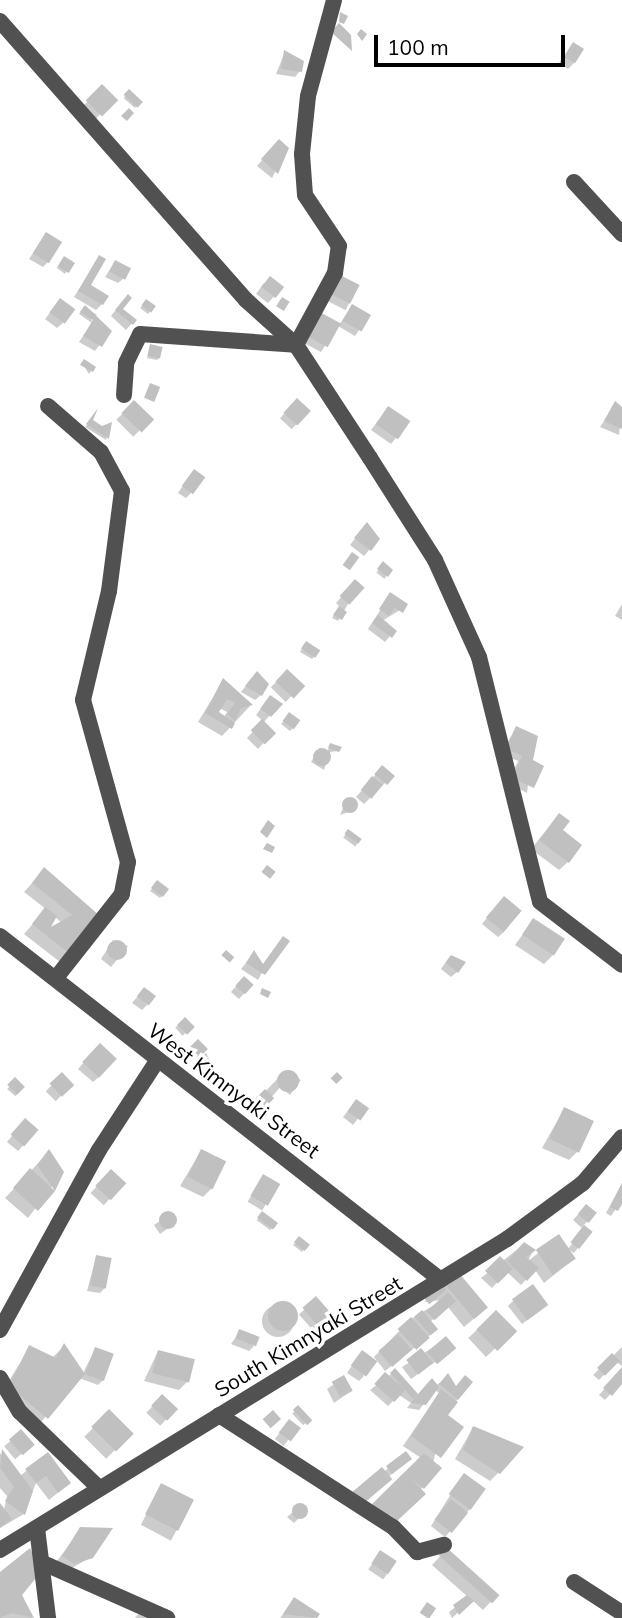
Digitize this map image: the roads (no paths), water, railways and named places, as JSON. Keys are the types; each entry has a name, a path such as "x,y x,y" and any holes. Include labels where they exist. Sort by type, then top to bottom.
{"street":[{"path":"296,345 339,258 334,235 305,195 302,163 308,96 334,0"},
{"path":"0,21 246,300 296,345 458,605 491,695 540,902 622,965"},
{"path":"574,182 622,234"},
{"path":"124,394 130,349 145,333 296,345"},
{"path":"48,405 101,452 122,491 109,591 83,700 128,862 122,894 55,978"},
{"name":"West Kimnyaki Street","path":"0,936 441,1280"},
{"path":"0,1331 99,1150 157,1061"},
{"name":"South Kimnyaki Street","path":"0,1550 552,1209 622,1138"},
{"path":"0,1378 20,1412 99,1488"},
{"path":"219,1415 393,1527 417,1552 444,1545"},
{"path":"37,1528 48,1618"},
{"path":"43,1563 167,1618"},
{"path":"575,1582 622,1613"}]}
